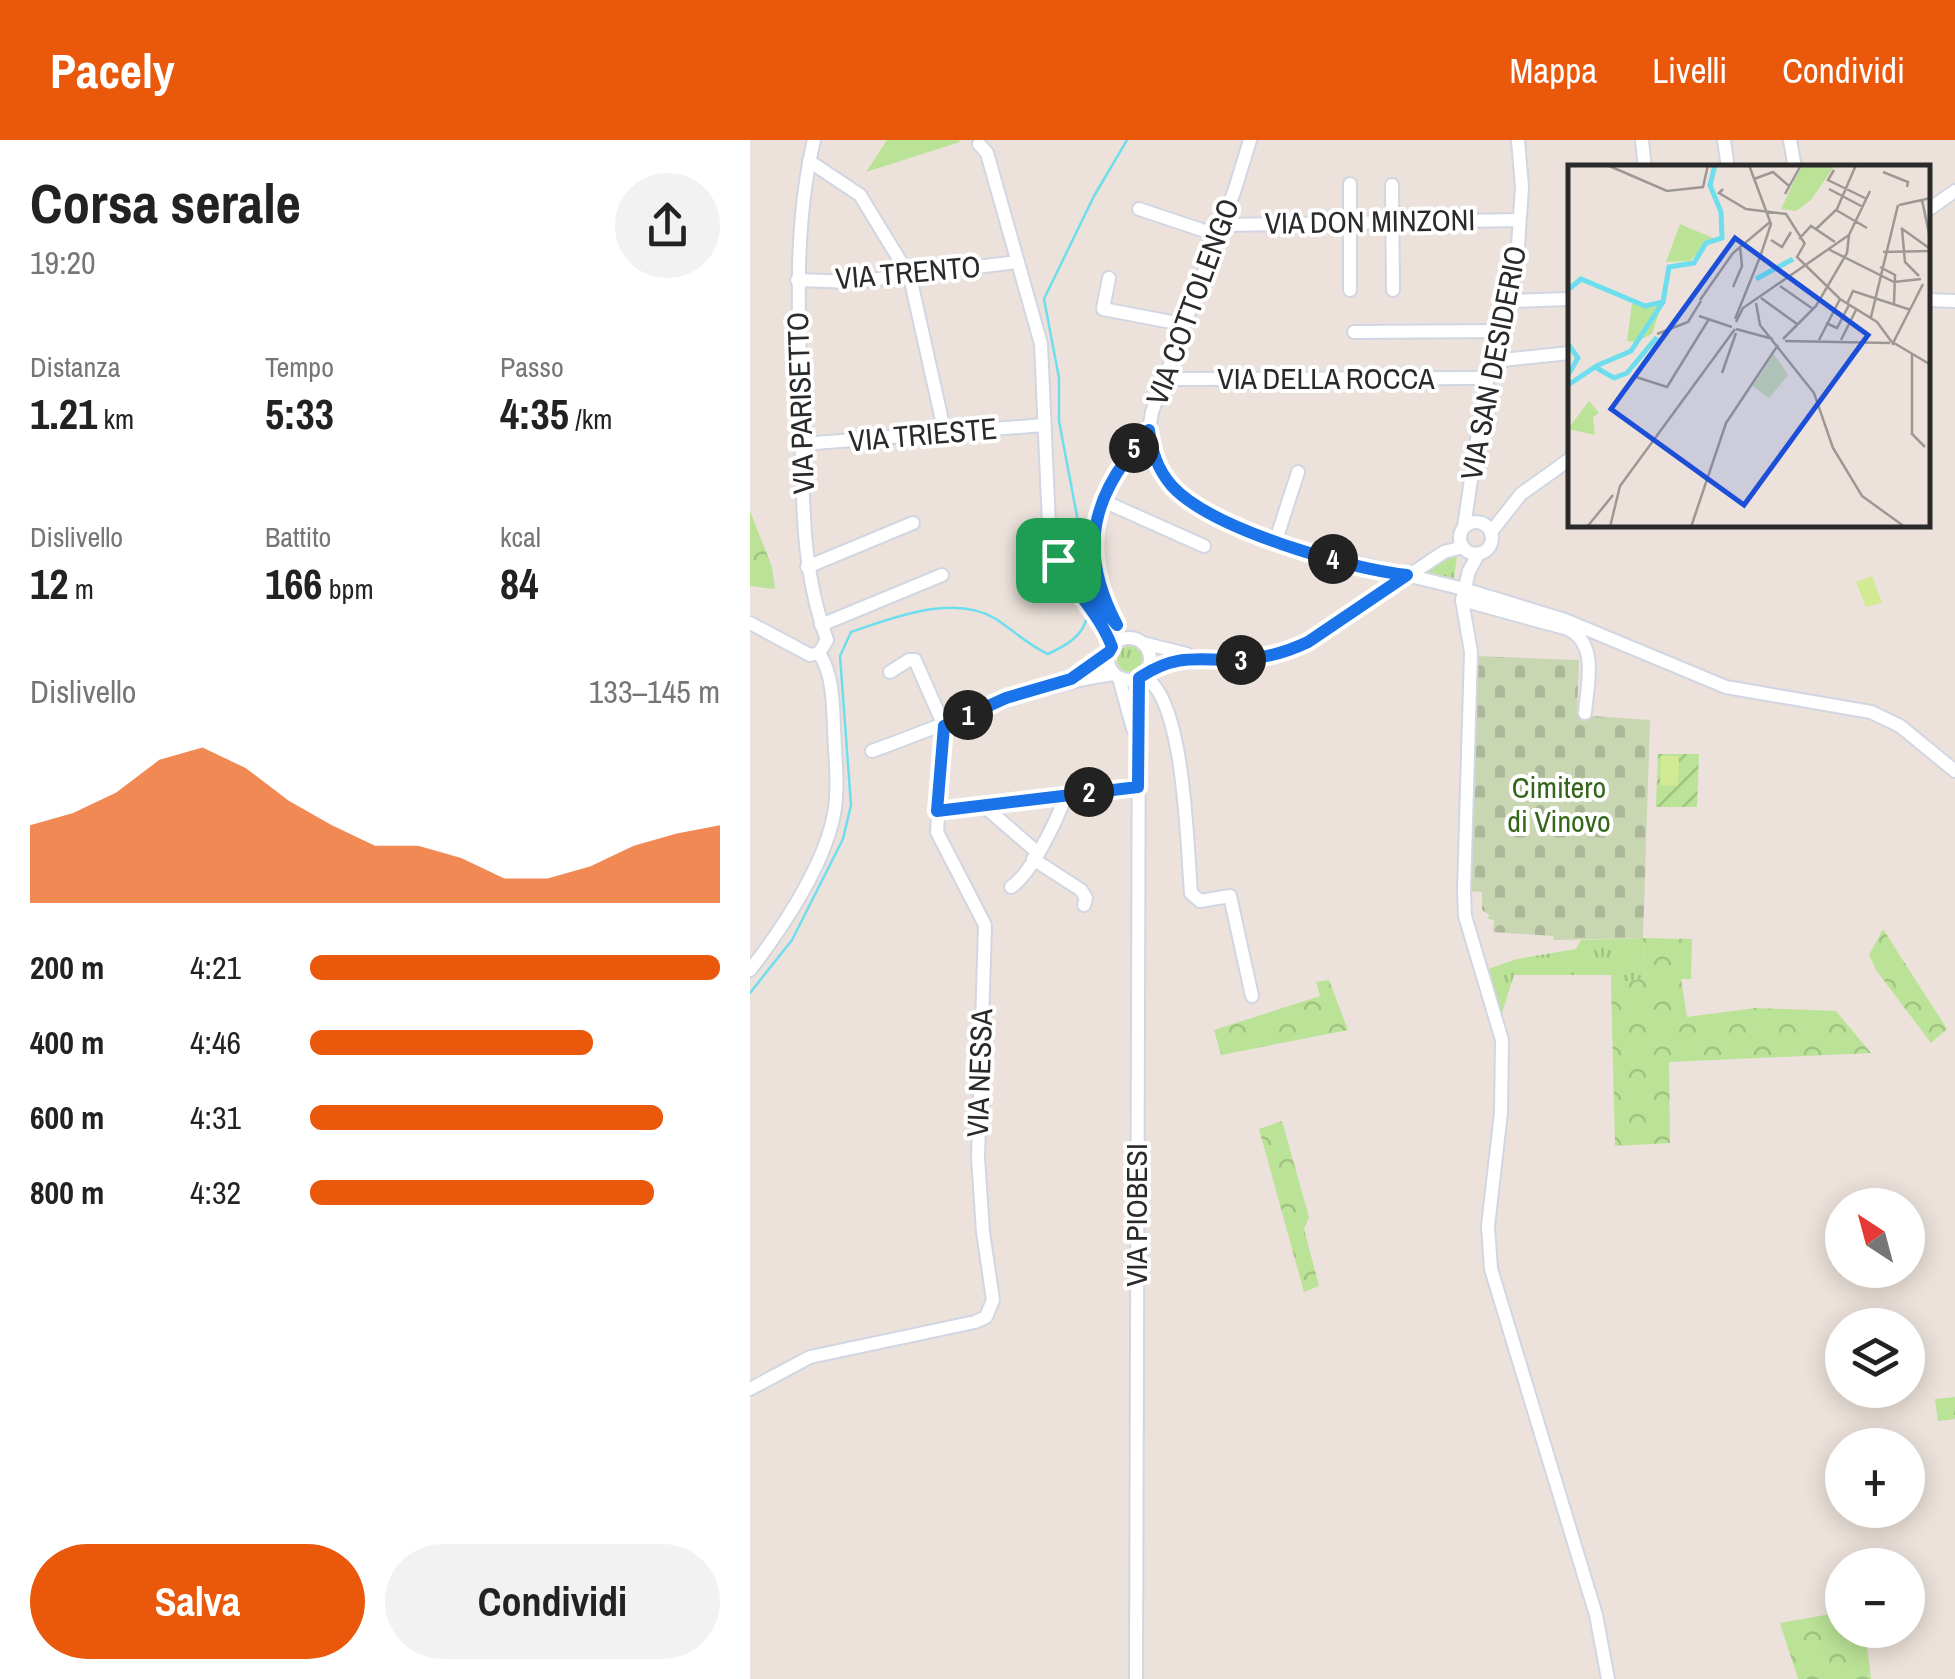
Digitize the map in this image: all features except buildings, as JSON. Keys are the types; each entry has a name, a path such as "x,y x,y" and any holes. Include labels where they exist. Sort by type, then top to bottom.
{"street":[{"name":"VIA PARISETTO","path":"814,140 797,280 807,567 826,640 814,654"},
{"name":"VIA COTTOLENGO","path":"1117,625 1100,587 1094,534 1101,500 1149,430 1182,324 1250,140"},
{"name":"VIA SAN DESIDERIO","path":"1472,534 1488,378 1510,301 1520,220 1518,140"},
{"path":"1642,140 1645,165"},
{"path":"1724,140 1728,165"},
{"path":"1790,140 1794,165"},
{"path":"984,144 1041,344 1048,525 1068,580 1101,621 1110,649 1108,663 1116,676"},
{"path":"809,161 860,195 910,277 945,434"},
{"path":"1350,184 1350,290"},
{"path":"1392,185 1393,290"},
{"path":"1932,202 1955,191"},
{"name":"VIA DON MINZONI","path":"1139,209 1219,230 1520,220"},
{"name":"VIA TRENTO","path":"797,280 853,282 1018,262"},
{"path":"1109,278 1103,310 1182,324"},
{"path":"1510,301 1568,299"},
{"path":"1354,332 1501,331"},
{"path":"1492,361 1568,353"},
{"name":"VIA DELLA ROCCA","path":"1164,379 1488,378"},
{"name":"VIA TRIESTE","path":"802,444 1044,425"},
{"path":"1149,430 1154,459 1182,496 1275,543 1407,575 1580,636 1588,654 1584,713"},
{"path":"1142,676 1172,660 1244,660 1291,650 1319,636 1502,514 1520,494 1568,460"},
{"path":"1275,543 1298,472"},
{"path":"1101,500 1204,546"},
{"path":"807,567 913,523"},
{"path":"1472,534 1463,594 1471,652 1465,916 1502,1040 1501,1113 1488,1226 1491,1269 1596,1615 1608,1679"},
{"path":"1058,560 1150,655 1142,676"},
{"path":"822,625 942,575"},
{"path":"1463,594 1566,620 1726,686 1870,712 1900,726 1955,771"},
{"path":"750,623 814,654 829,679 834,712 836,796 828,836 800,892 750,970"},
{"path":"1071,679 1123,639 1204,658"},
{"path":"890,672 915,660 944,726"},
{"name":"VIA PIOBESI","path":"1116,676 1138,750"},
{"path":"872,752 1006,698 1071,679 1142,676 1153,680 1170,712 1179,762 1191,893 1200,901 1230,896 1252,996"},
{"name":"VIA PIOBESI","path":"1136,1679 1138,750 1142,676"},
{"name":"VIA NESSA","path":"750,1389 810,1357 975,1322 991,1310 978,1157 985,925 937,832 944,726"},
{"path":"937,811 1138,787"},
{"path":"1011,887 1019,882 1035,856 1066,795"},
{"path":"985,807 1035,856 1082,890 1084,905"}],"green space":[{"path":"887,140 959,140 960,142 866,172"},
{"path":"750,511 772,567 775,589 750,586"},
{"path":"1458,549 1454,578 1425,569"},
{"path":"1872,576 1882,603 1866,607 1856,582"},
{"path":"1130,646 1139,650 1143,659 1139,668 1130,672 1121,668 1117,659 1121,650"},
{"name":"Cimitero di Vinovo","path":"1475,656 1579,660 1577,715 1650,720 1643,938 1554,940 1553,936 1493,932 1494,920 1488,919 1489,915 1482,910 1482,892 1467,891"},
{"path":"1658,754 1699,754 1697,807 1656,807"},
{"path":"1661,756 1679,756 1678,786 1660,785"},
{"path":"1883,929 1947,1029 1931,1043 1869,955"},
{"path":"1643,938 1646,978 1611,984 1611,975 1514,975 1502,1013 1488,969 1517,959 1576,949 1581,940"},
{"path":"1643,938 1692,939 1691,979 1681,979 1687,1017 1755,1008 1836,1011 1871,1053 1669,1062 1670,1143 1615,1146 1611,984 1646,978"},
{"path":"1329,980 1348,1030 1221,1055 1214,1030 1320,996 1316,982"},
{"path":"1282,1121 1309,1217 1304,1229 1319,1286 1304,1292 1259,1129"},
{"path":"1955,1397 1955,1419 1938,1421 1935,1399"},
{"path":"1825,1615 1825,1648 1867,1648 1871,1679 1798,1679 1780,1623"}],"waterway":[{"path":"1090,585 1059,421 1059,378 1044,299 1094,196 1127,140"},
{"path":"750,993 792,940 843,839 851,805 840,656 851,632 924,610 962,608 996,619 1048,654 1078,635 1087,616"}],"route":[{"path":"1149,430 1160,470 1170,485 1194,504 1291,549 1407,575 1291,650 1244,660 1172,660 1139,678 1138,787 937,811 944,726 1006,698 1071,679 1097,663 1112,647 1101,621 1068,580 1058,560 1117,625 1100,587 1094,534 1096,516 1109,484 1149,430"}]}
